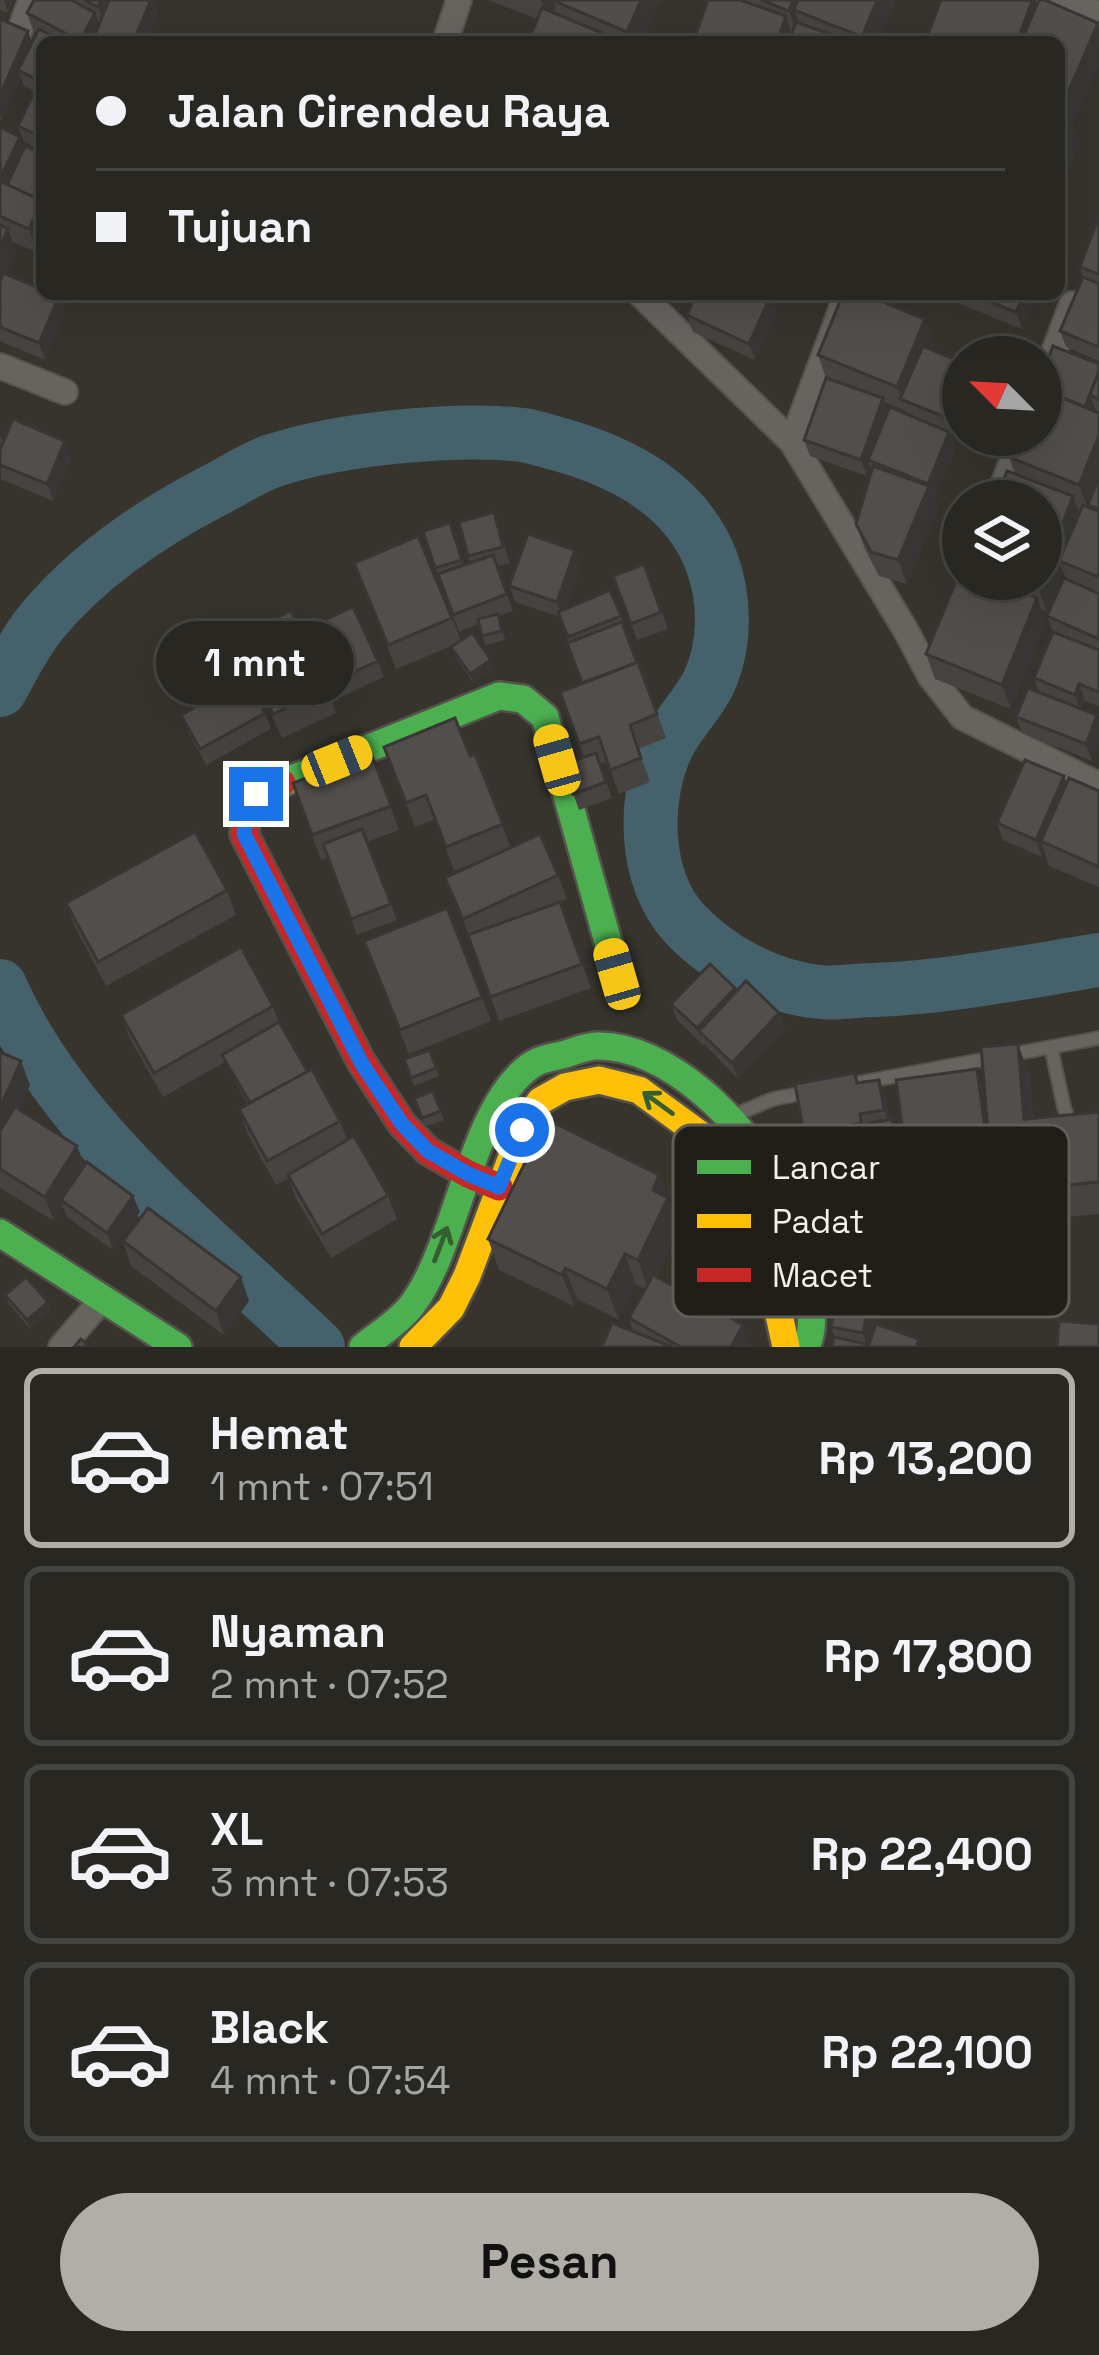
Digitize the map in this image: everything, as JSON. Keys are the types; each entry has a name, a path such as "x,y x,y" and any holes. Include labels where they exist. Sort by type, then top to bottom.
{"main road":[{"path":"499,1187 428,1151 402,1124 362,1064 244,834 256,794 499,697 524,699 545,717 617,974"},
{"path":"369,1342 411,1307 430,1274 495,1107 536,1063 596,1046 631,1052 662,1063 736,1125"},
{"path":"413,1347 451,1308 522,1130 540,1102 565,1088 599,1080 639,1090 687,1125"},
{"path":"0,1233 178,1347"},
{"path":"779,1317 786,1347"},
{"path":"806,1347 812,1334 811,1317"}],"street":[{"path":"19,33 31,0"},
{"path":"447,36 459,0"},
{"path":"1050,0 1099,13"},
{"path":"1060,336 1082,278"},
{"path":"646,300 792,442 930,676 962,717 1099,785"},
{"path":"792,442 845,300"},
{"path":"0,366 65,392"},
{"path":"930,676 945,637"},
{"path":"61,1347 102,1300"}],"lane":[{"path":"842,1086 1099,1038"},
{"path":"1051,1047 1072,1130 1099,1135"},
{"path":"730,1116 773,1099 819,1090"}],"building":[{"path":"34,0 71,0 95,13 83,36 71,36 27,13"},
{"path":"109,0 151,0 136,36 94,36"},
{"path":"555,0 641,0 627,32"},
{"path":"708,0 740,0 786,16 779,36 695,36"},
{"path":"761,0 793,0 789,11"},
{"path":"798,0 877,0 862,36 794,10"},
{"path":"941,0 1032,1 1019,36 927,36"},
{"path":"1039,0 1098,23 1065,100 1065,36 1024,36"},
{"path":"542,8 610,36 530,36"},
{"path":"0,19 28,31 0,95"},
{"path":"796,22 835,36 791,36"},
{"path":"39,29 52,36 36,36 36,79 18,70"},
{"path":"35,90 36,90 36,134 18,126"},
{"path":"0,127 20,137 0,178"},
{"path":"25,146 36,151 36,198 7,185"},
{"path":"0,181 36,198 29,229 0,216"},
{"path":"1099,218 1099,274 1080,267"},
{"path":"3,273 36,287 36,300 57,300 39,343 0,327"},
{"path":"1083,277 1099,284 1099,347 1060,331"},
{"path":"693,300 769,300 749,344 687,315"},
{"path":"841,300 879,300 925,319 897,387 818,355"},
{"path":"985,300 1021,300 1016,312"},
{"path":"923,346 942,354 942,416 900,399"},
{"path":"1062,350 1099,364 1085,407 1062,398"},
{"path":"1099,371 1099,399 1090,395"},
{"path":"826,378 883,398 861,460 804,440"},
{"path":"1062,398 1099,413 1099,435 1079,485 1009,457 1062,456"},
{"path":"890,407 942,429 942,449 928,484 868,460"},
{"path":"13,419 65,441 47,484 0,465 0,450"},
{"path":"873,466 929,486 898,560 871,552 856,524"},
{"path":"1007,471 1031,480 1004,480"},
{"path":"1099,477 1099,509 1088,505"},
{"path":"1062,492 1073,496 1062,525"},
{"path":"1083,505 1099,512 1099,577 1062,562"},
{"path":"494,512 503,547 468,556 459,522"},
{"path":"450,523 462,560 435,568 423,531"},
{"path":"528,534 575,550 557,602 509,586"},
{"path":"418,536 452,618 388,645 354,563"},
{"path":"493,555 507,594 453,615 438,574"},
{"path":"644,564 661,612 631,624 613,576"},
{"path":"1064,578 1099,594 1099,639 1047,616 1054,600 1062,600"},
{"path":"610,590 621,616 568,637 558,612"},
{"path":"948,600 1036,600 1002,685 926,654"},
{"path":"353,607 378,661 328,684 303,630"},
{"path":"291,611 327,689 273,714 238,636"},
{"path":"498,614 502,631 482,636 478,619"},
{"path":"622,622 637,663 582,683 567,643"},
{"path":"1053,632 1099,650 1099,692 1079,684 1075,695 1034,678"},
{"path":"472,633 491,660 470,674 451,647"},
{"path":"638,662 657,714 630,725 641,758 610,770 599,737 579,744 560,692"},
{"path":"247,679 265,713 200,749 181,715"},
{"path":"1028,688 1097,715 1086,744 1016,717"},
{"path":"455,718 503,824 446,847 426,795 406,803 384,747"},
{"path":"371,753 391,806 312,835 293,783"},
{"path":"596,753 606,782 573,794 563,764"},
{"path":"1025,760 1064,776 1036,840 997,823"},
{"path":"1069,778 1099,791 1099,867 1041,841"},
{"path":"362,829 391,904 351,919 323,844"},
{"path":"195,832 227,890 98,962 66,903"},
{"path":"540,834 558,875 463,919 445,878"},
{"path":"560,902 582,964 490,997 468,935"},
{"path":"447,908 482,997 400,1030 364,941"},
{"path":"241,947 273,1006 154,1073 121,1015"},
{"path":"710,964 735,988 697,1028 671,1004"},
{"path":"746,981 779,1013 732,1063 699,1031"},
{"path":"279,1022 308,1072 250,1103 222,1055"},
{"path":"1018,1044 1024,1119 1099,1112 1099,1182 1069,1185 1069,1125 987,1125 981,1047"},
{"path":"430,1050 436,1068 411,1078 404,1059"},
{"path":"0,1052 21,1061 0,1108"},
{"path":"312,1069 340,1121 267,1161 239,1109"},
{"path":"977,1069 984,1125 902,1125 896,1080"},
{"path":"855,1073 857,1083 879,1080 884,1110 860,1114 861,1123 851,1125 802,1125 795,1084"},
{"path":"433,1091 441,1111 422,1118 414,1098"},
{"path":"15,1107 77,1146 45,1197 0,1169 0,1131"},
{"path":"546,1119 659,1175 653,1190 668,1198 638,1260 625,1254 607,1289 565,1268 562,1275 488,1239"},
{"path":"892,1119 893,1125 870,1125"},
{"path":"354,1136 388,1195 322,1234 288,1175"},
{"path":"87,1162 133,1196 107,1233 61,1200"},
{"path":"148,1208 241,1277 216,1311 123,1241"},
{"path":"653,1275 673,1286 673,1317 729,1317 743,1325 731,1347 681,1347 629,1318"},
{"path":"26,1277 48,1302 27,1320 5,1295"},
{"path":"833,1317 866,1317 863,1333 831,1327"},
{"path":"1059,1321 1099,1324 1099,1347 1057,1347"},
{"path":"612,1323 672,1347 602,1347"},
{"path":"876,1324 919,1339 916,1347 868,1347"},
{"path":"834,1337 866,1344 832,1347"}],"waterway":[{"path":"0,690 37,628 80,581 145,531 257,467 299,453 396,437 464,433 532,437 606,460 649,484 685,517 711,560 721,606 718,654 708,684 668,744 651,812 654,861 661,884 671,906 699,937 764,978 827,992 931,986 1099,960"},
{"path":"0,986 27,1039 99,1136 185,1224 318,1347"}],"traffic: fast":[{"path":"282,783 499,696 523,699 545,717 617,974"},
{"path":"363,1347 407,1311 428,1279 496,1108 514,1081 538,1061 597,1046 623,1049 676,1072 735,1125"},
{"path":"0,1233 178,1347"},
{"path":"806,1347 812,1317"}],"traffic: slow":[{"path":"413,1347 451,1308 522,1130 540,1101 565,1087 599,1080 639,1090 687,1125"},
{"path":"779,1317 786,1347"}],"traffic: jam":[{"path":"282,783 256,794 244,834 362,1063 402,1124 428,1151 499,1187"}],"route":[{"path":"256,794 244,834 362,1064 402,1124 428,1151 499,1187 522,1130"}]}
